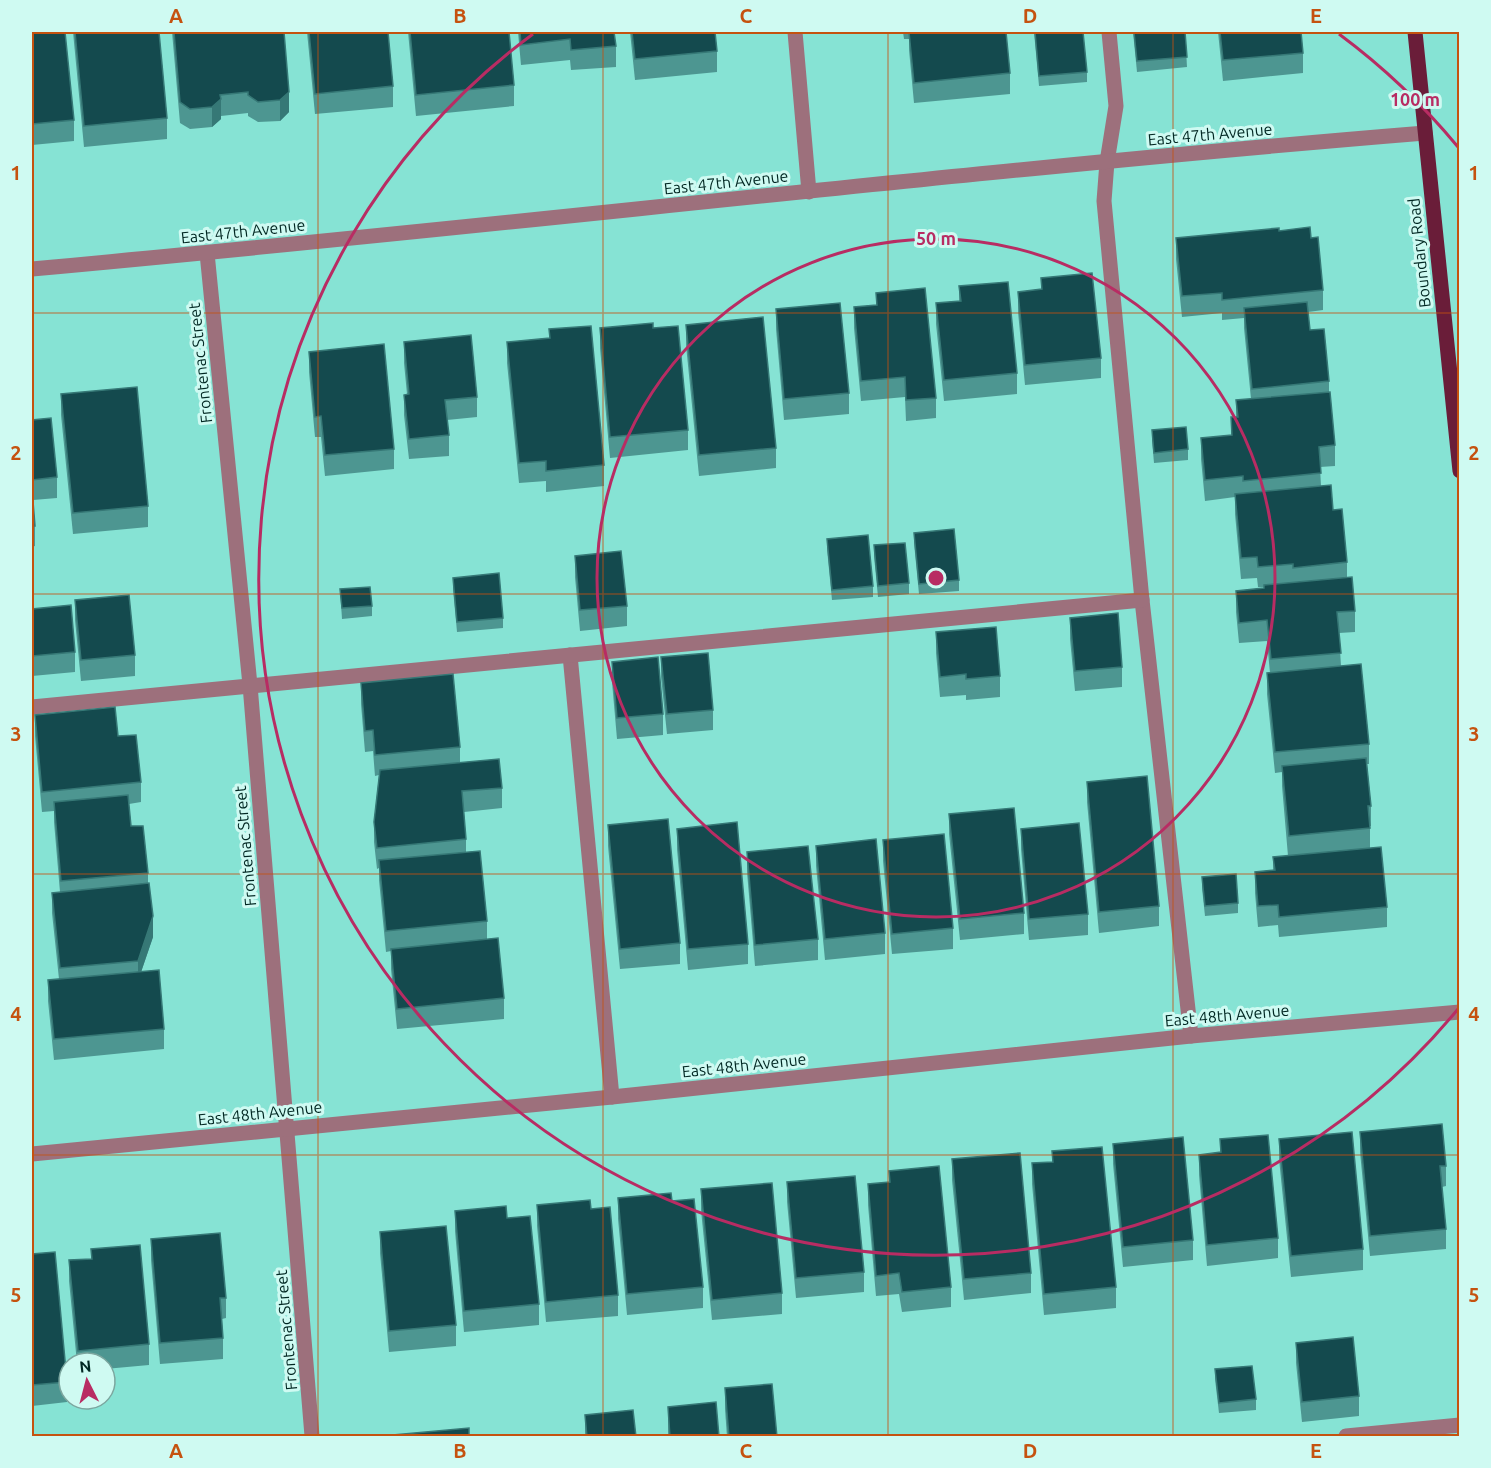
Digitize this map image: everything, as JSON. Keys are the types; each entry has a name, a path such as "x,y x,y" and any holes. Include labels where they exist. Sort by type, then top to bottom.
{"main road":[{"name":"Boundary Road","path":"1414,32 1460,471"}],"street":[{"path":"795,32 810,192"},
{"path":"1109,32 1116,106 1107,162 1104,201 1142,600 1191,1036"},
{"name":"East 47th Avenue","path":"32,269 1107,162 1425,133"},
{"name":"Frontenac Street","path":"207,253 250,685 312,1437"},
{"path":"32,707 1142,600"},
{"path":"570,655 612,1097"},
{"name":"East 48th Avenue","path":"32,1154 612,1097 1191,1036 1460,1012"},
{"path":"1346,1437 1460,1425"}],"building":[{"path":"32,32 65,32 74,120 32,124"},
{"path":"75,32 159,32 167,118 84,126"},
{"path":"174,32 284,32 289,92 280,100 258,102 248,95 248,92 220,95 221,99 212,107 190,109 180,102"},
{"path":"309,32 388,32 393,86 315,94"},
{"path":"410,32 509,32 514,85 416,95"},
{"path":"520,32 614,32 616,46 571,50 570,39 521,45"},
{"path":"632,32 715,32 717,51 635,59"},
{"path":"909,32 1006,32 1010,73 914,83"},
{"path":"1035,32 1083,32 1087,72 1039,76"},
{"path":"1134,32 1185,32 1187,57 1137,61"},
{"path":"1220,32 1301,32 1303,53 1223,60"},
{"path":"1310,227 1311,238 1318,237 1323,290 1222,300 1222,293 1182,296 1176,238"},
{"path":"1092,273 1101,358 1025,365 1018,292 1042,289 1041,278"},
{"path":"1008,282 1017,373 944,380 936,303 961,301 959,286"},
{"path":"925,288 936,398 906,400 905,377 861,381 854,307 877,305 876,293"},
{"path":"1307,302 1310,330 1324,329 1329,381 1252,389 1244,308"},
{"path":"840,303 849,393 784,399 776,309"},
{"path":"763,317 776,448 699,455 686,325"},
{"path":"653,323 653,328 678,326 688,430 610,437 600,328"},
{"path":"591,326 604,465 546,471 546,461 519,463 507,342 550,338 549,329"},
{"path":"471,335 477,397 445,400 449,435 409,439 404,395 409,394 404,342"},
{"path":"384,344 394,449 325,455 321,416 315,417 309,352"},
{"path":"137,387 148,506 73,513 61,394"},
{"path":"1330,392 1335,445 1319,447 1321,473 1243,481 1243,476 1205,480 1201,438 1232,435 1231,417 1238,417 1236,400"},
{"path":"51,418 57,477 32,480 32,420"},
{"path":"1186,427 1188,449 1154,453 1152,430"},
{"path":"1331,485 1333,510 1342,509 1347,562 1293,568 1293,564 1258,567 1257,557 1241,558 1235,494"},
{"path":"32,489 35,526 32,526"},
{"path":"954,529 959,580 919,584 914,533"},
{"path":"868,535 873,586 832,590 827,539"},
{"path":"905,543 909,583 878,586 874,545"},
{"path":"621,551 627,606 580,610 575,556"},
{"path":"499,573 503,618 457,622 453,578"},
{"path":"1352,577 1355,611 1337,612 1341,653 1271,659 1267,620 1239,623 1236,591 1264,588 1264,585"},
{"path":"370,587 372,606 342,608 340,589"},
{"path":"129,595 135,655 81,660 75,600"},
{"path":"71,605 75,652 32,656 32,609"},
{"path":"1118,613 1122,667 1075,671 1070,618"},
{"path":"996,627 1000,676 966,679 966,674 940,677 936,632"},
{"path":"708,653 713,710 667,714 661,657"},
{"path":"658,657 663,714 617,718 612,662"},
{"path":"1361,664 1369,744 1275,752 1267,673"},
{"path":"453,674 460,747 375,755 373,730 365,731 361,683"},
{"path":"115,707 118,736 136,735 141,782 42,792 35,715"},
{"path":"1366,758 1371,806 1368,806 1370,828 1289,836 1282,766"},
{"path":"499,759 502,788 462,791 466,839 377,848 374,822 380,770"},
{"path":"1147,776 1159,906 1099,912 1087,782"},
{"path":"128,795 131,826 143,826 148,873 61,881 54,802"},
{"path":"1014,808 1024,913 960,919 949,814"},
{"path":"668,819 680,943 620,949 608,825"},
{"path":"737,822 748,944 688,949 677,829"},
{"path":"1079,823 1088,914 1029,919 1021,829"},
{"path":"944,834 953,928 892,934 883,840"},
{"path":"876,839 885,933 825,939 816,846"},
{"path":"808,846 818,939 755,945 747,852"},
{"path":"1381,847 1387,907 1279,917 1278,905 1258,906 1255,872 1275,870 1273,857"},
{"path":"480,851 487,921 386,931 379,860"},
{"path":"1236,874 1238,903 1205,906 1202,877"},
{"path":"149,883 153,916 138,961 60,968 52,893"},
{"path":"498,938 504,998 397,1009 391,949"},
{"path":"159,970 164,1029 54,1039 48,980"},
{"path":"1442,1124 1446,1166 1440,1166 1446,1229 1370,1236 1360,1132"},
{"path":"1352,1132 1363,1249 1291,1256 1279,1139"},
{"path":"1268,1135 1278,1238 1207,1245 1199,1155 1221,1152 1220,1139"},
{"path":"1183,1137 1193,1240 1123,1247 1113,1144"},
{"path":"1102,1147 1116,1287 1044,1294 1032,1163 1053,1162 1052,1151"},
{"path":"1020,1153 1031,1273 964,1279 952,1159"},
{"path":"939,1166 951,1287 902,1292 899,1273 876,1276 868,1184 890,1182 889,1171"},
{"path":"855,1176 864,1272 796,1278 787,1182"},
{"path":"772,1183 782,1293 712,1300 701,1189"},
{"path":"671,1193 672,1201 694,1199 703,1287 627,1294 618,1198"},
{"path":"590,1200 591,1209 610,1207 618,1295 546,1302 537,1205"},
{"path":"506,1206 507,1218 530,1216 539,1304 464,1311 455,1211"},
{"path":"446,1226 456,1325 389,1331 380,1232"},
{"path":"220,1233 226,1298 220,1298 223,1338 160,1343 151,1239"},
{"path":"140,1245 149,1344 78,1351 69,1260 92,1259 91,1249"},
{"path":"55,1252 64,1351 57,1351 57,1383 32,1385 32,1254"},
{"path":"1353,1337 1359,1396 1302,1402 1296,1343"},
{"path":"1252,1366 1256,1399 1219,1403 1215,1369"},
{"path":"772,1384 777,1437 729,1437 725,1388"},
{"path":"716,1402 719,1437 670,1437 668,1407"},
{"path":"633,1410 636,1437 587,1437 585,1415"},
{"path":"469,1428 469,1437 393,1437 393,1435"}]}
